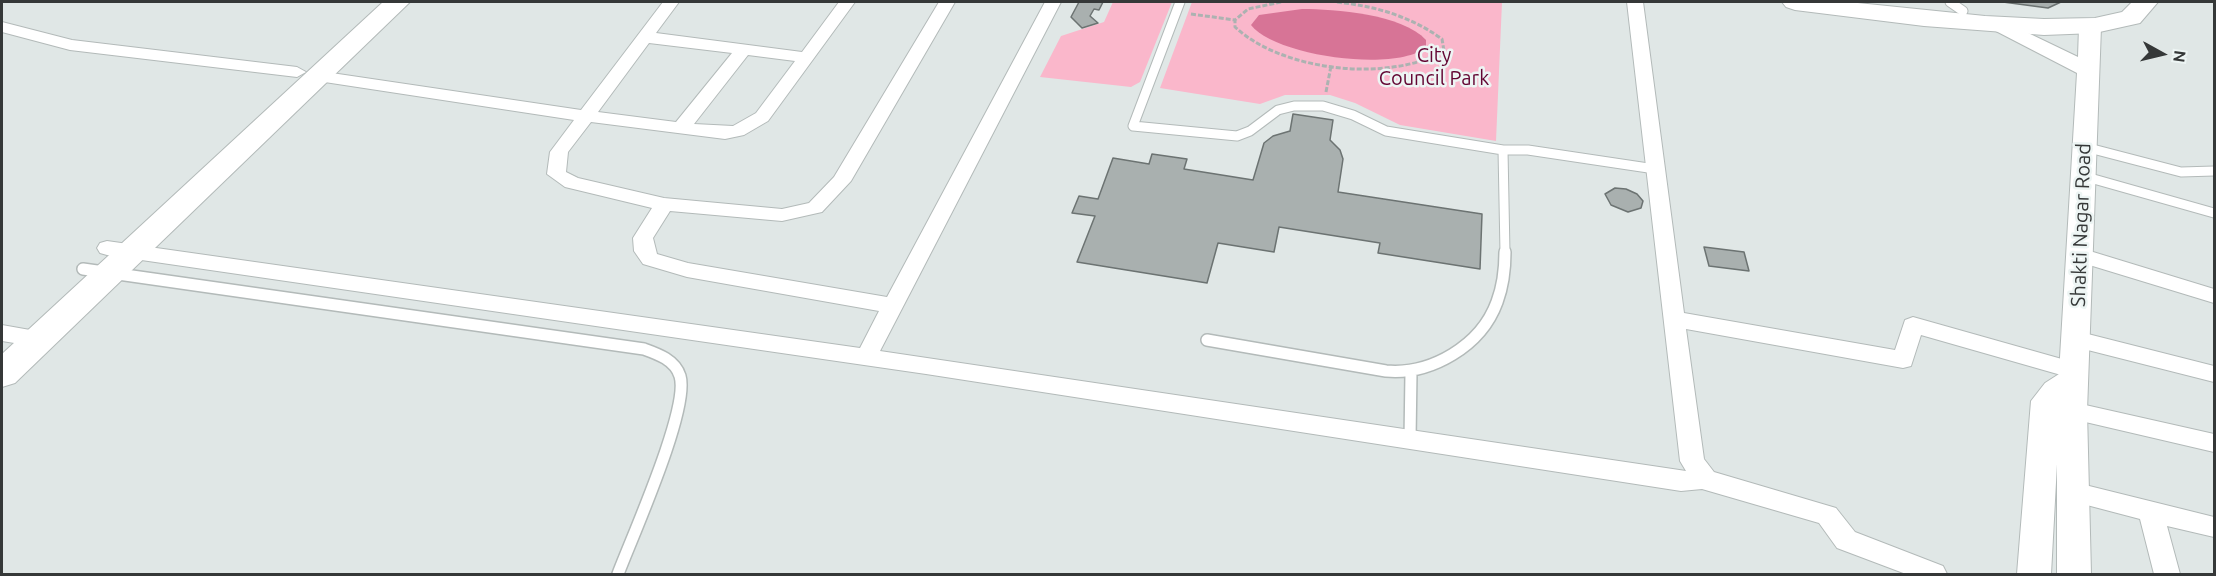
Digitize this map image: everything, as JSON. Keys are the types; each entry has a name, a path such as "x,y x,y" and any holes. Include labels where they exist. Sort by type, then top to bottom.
{"highway":[{"path":"308,74 373,2"},
{"path":"2,374 14,338 108,261 308,74 397,2"},
{"path":"1795,2 1999,25 2090,27 2134,17 2141,11 2145,2"},
{"path":"1879,2 1956,6 2019,15 2081,14 2104,10 2116,2"}],"street":[{"path":"670,2 559,152 556,174 572,183 664,204 782,215 815,208 842,181 947,2"},
{"path":"2,27 32,33 70,45 308,74 585,116 725,133 751,125 762,117 847,2"},
{"path":"866,357 1053,2"},
{"path":"1635,2 1688,449 1692,461 1705,479"},
{"path":"1999,25 2087,70"},
{"name":"Shakti Nagar Road","path":"2074,574 2072,411 2090,27"},
{"path":"645,37 806,57"},
{"path":"680,129 743,50"},
{"path":"664,204 643,238 644,251 650,259 687,270 893,306"},
{"path":"2080,255 2214,296"},
{"path":"108,261 866,357 1682,481 1705,479 1725,488 1827,515 1846,540 1934,574"},
{"path":"1673,319 1903,360 1913,325 2075,375"},
{"path":"2076,339 2214,374"},
{"path":"2034,574 2046,401 2055,390 2075,375"},
{"path":"2072,411 2214,443"},
{"path":"2073,492 2214,526"},
{"path":"2151,511 2167,574"}],"lane":[{"path":"1180,2 1133,126 1237,136 1250,130 1278,110 1294,106 1323,106 1353,115 1386,131 1503,150 1528,150 1655,169"},
{"path":"2085,147 2181,172 2214,171"},
{"path":"1207,340 1373,370 1411,373 1424,372 1448,358 1479,331 1498,302 1504,266 1503,150"},
{"path":"2083,176 2214,213"},
{"path":"108,261 644,350 668,359 674,364 682,380 678,411 618,574"},
{"path":"1410,439 1411,373"}],"path":[{"path":"1176,12 1235,20 1248,9 1281,2"},
{"path":"1235,20 1235,27 1239,33 1256,44 1284,56 1331,66 1371,68 1418,63 1434,58 1446,47 1436,34 1410,20 1380,9 1336,2"},
{"path":"1323,106 1331,66"}],"green space":[{"path":"1113,2 1172,2 1140,82 1131,87 1040,77 1061,36 1104,22"},
{"name":"City Council Park","path":"1192,2 1502,2 1496,141 1400,125 1355,103 1330,95 1285,95 1260,104 1160,88"}],"shaded area":[{"path":"1302,9 1349,12 1385,19 1415,31 1426,40 1426,47 1411,55 1390,59 1364,60 1336,57 1284,45 1264,36 1251,25 1259,15"}],"building":[{"path":"1079,2 1103,2 1099,10 1094,9 1090,16 1098,23 1082,28 1071,17"},
{"path":"2003,2 2061,2 2048,8"},
{"path":"1293,114 1333,120 1330,140 1340,150 1343,159 1338,192 1482,214 1480,269 1378,253 1380,243 1279,227 1274,252 1218,243 1207,283 1077,262 1095,216 1072,213 1079,196 1098,199 1113,158 1149,164 1152,154 1187,159 1184,169 1253,180 1264,143 1273,136 1290,131"},
{"path":"1615,188 1626,189 1637,194 1643,201 1641,208 1628,212 1611,205 1605,194"},
{"path":"1704,247 1744,252 1749,271 1709,266"}]}
